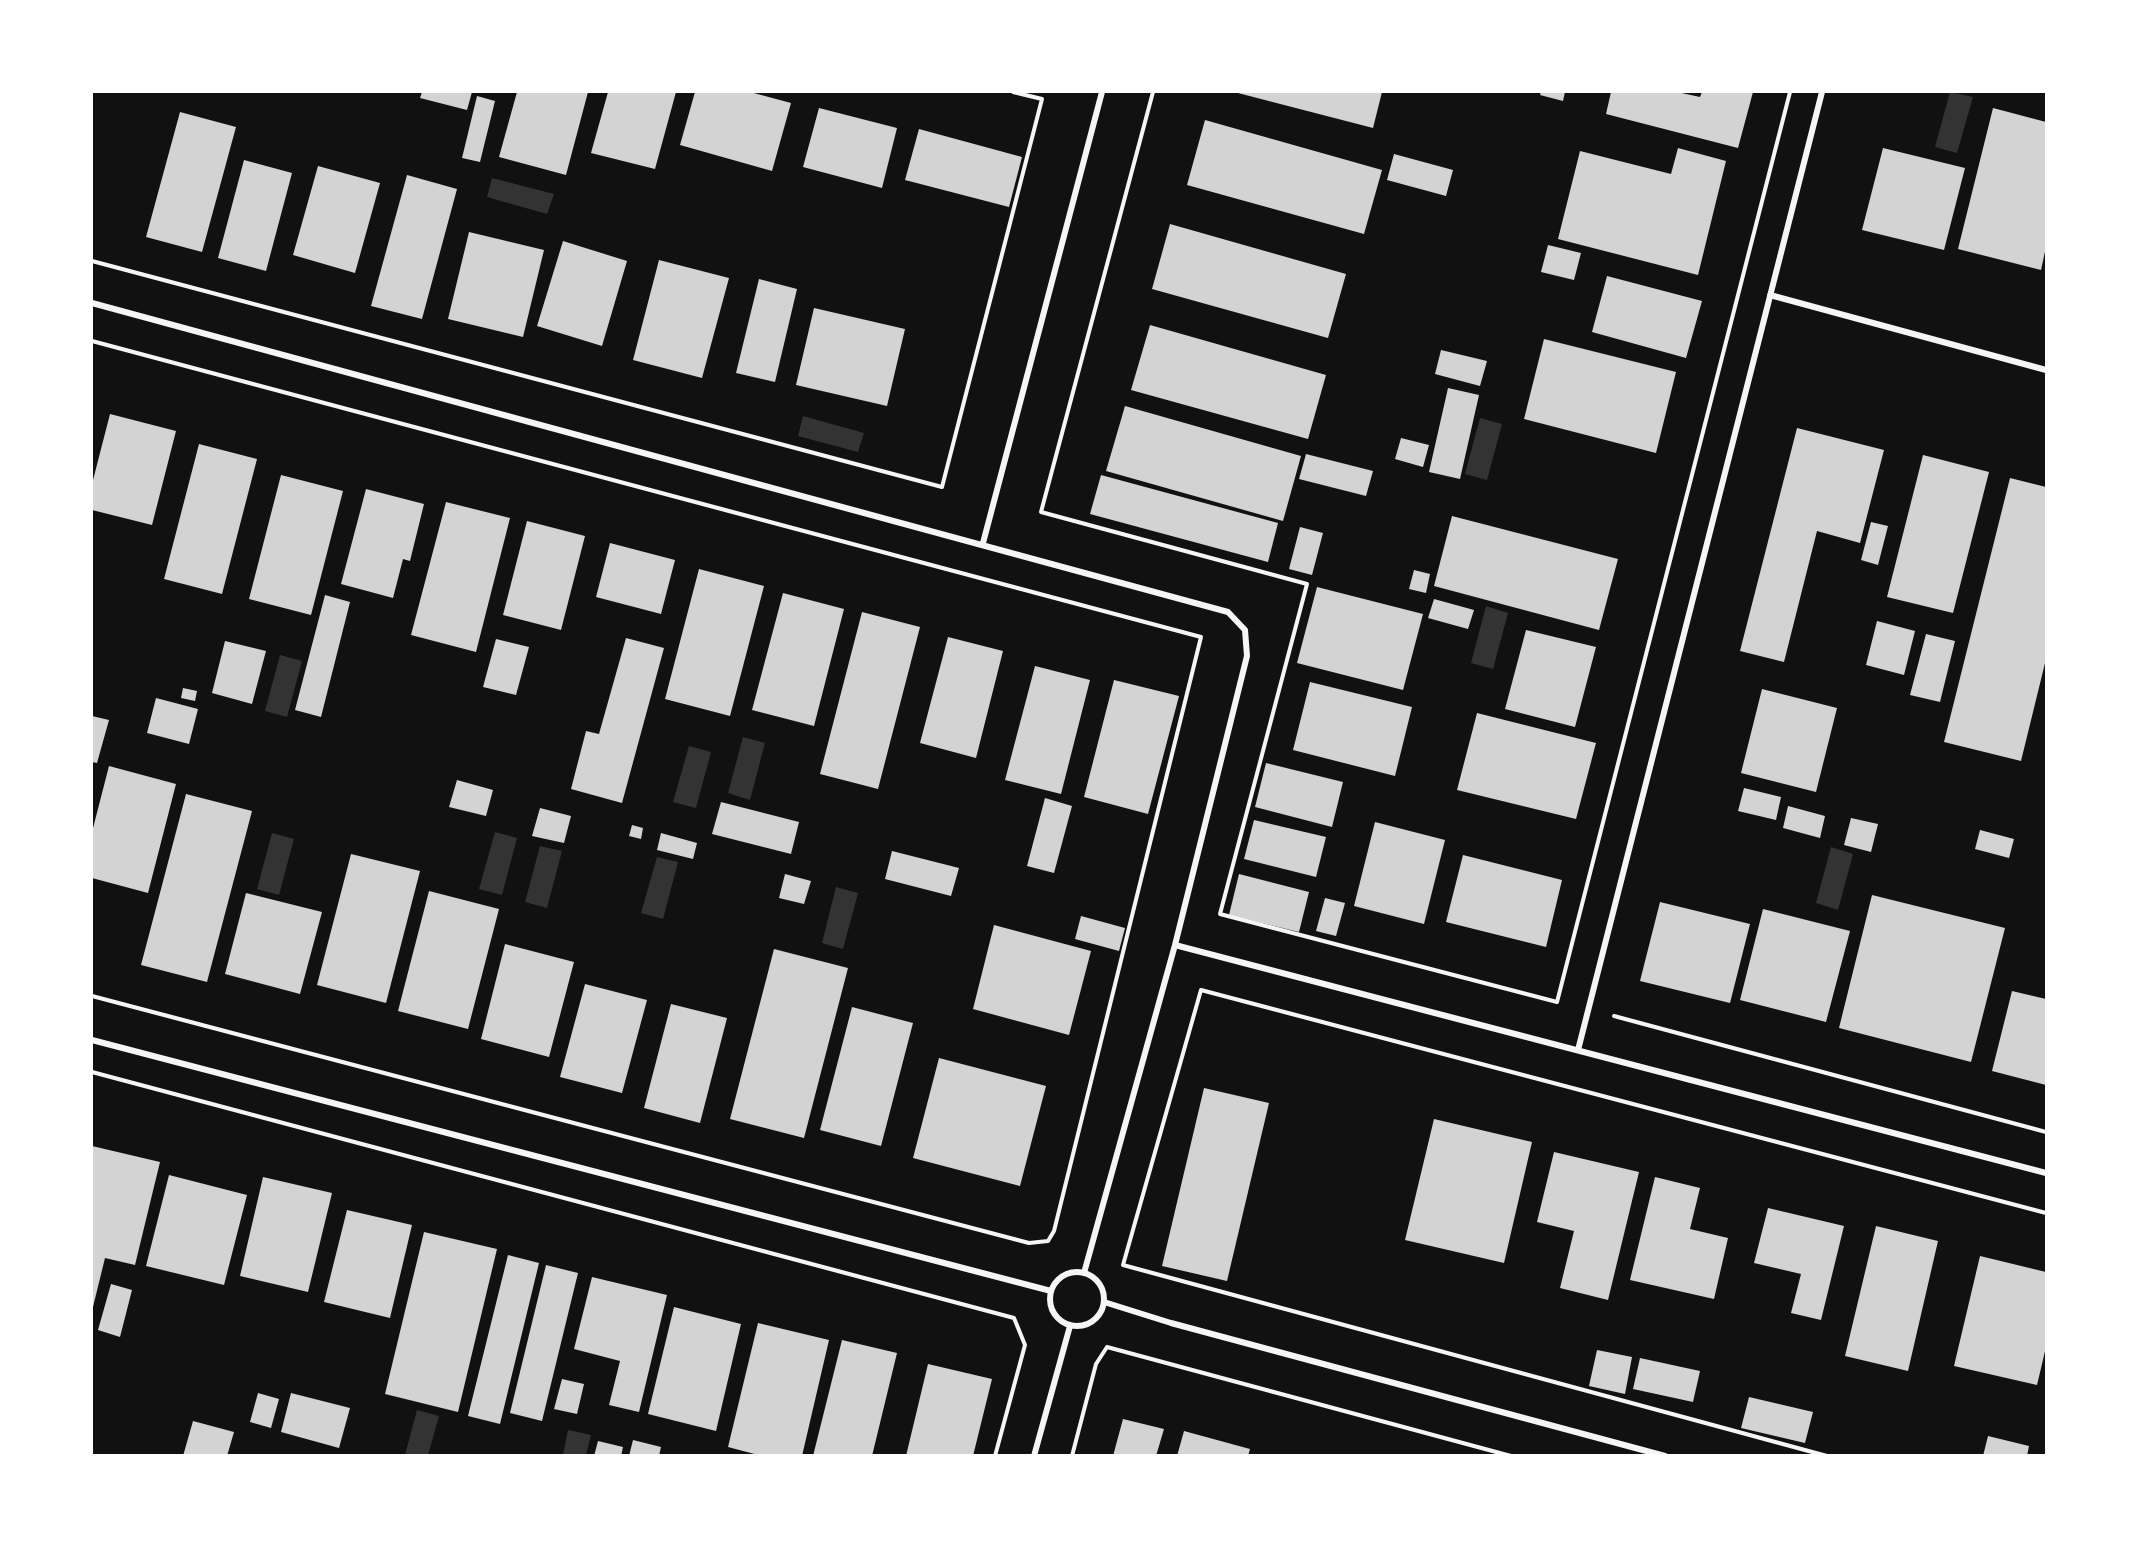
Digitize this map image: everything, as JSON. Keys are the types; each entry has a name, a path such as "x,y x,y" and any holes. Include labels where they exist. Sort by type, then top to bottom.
{"street":[{"path":"983,543 1102,92"},
{"path":"1578,1050 1822,92"},
{"path":"1770,295 2046,370"},
{"path":"92,303 983,543 1228,612 1245,630 1247,656 1175,945 1084,1273"},
{"path":"1175,945 2046,1173"},
{"path":"92,1040 1051,1291"},
{"path":"1084,1273 1091,1276 1101,1287 1104,1302 1096,1319 1079,1326 1070,1326 1055,1316 1049,1300 1051,1291 1060,1278 1067,1274 1084,1273"},
{"path":"1104,1302 1171,1323 1665,1455"},
{"path":"1034,1455 1070,1326"}],"path":[{"path":"92,261 942,487 1042,99 1013,92"},
{"path":"1153,92 1041,512 1307,585 1220,914 1557,1002 1790,92"},
{"path":"92,341 1201,637 1054,1231 1048,1241 1029,1243 92,996"},
{"path":"1827,1455 1123,1265 1201,990 2046,1213"},
{"path":"1614,1016 2046,1132"},
{"path":"92,1072 1014,1318 1025,1346 995,1455"},
{"path":"1072,1455 1096,1364 1107,1347 1511,1455"}],"shaded area":[{"path":"1950,92 1973,97 1957,153 1935,147"},
{"path":"492,178 554,194 547,214 487,197"},
{"path":"803,416 864,433 858,452 798,436"},
{"path":"1480,418 1502,424 1487,480 1465,474"},
{"path":"1486,606 1508,613 1493,669 1471,663"},
{"path":"280,655 302,661 287,717 265,711"},
{"path":"743,737 765,743 750,800 728,793"},
{"path":"689,746 711,752 696,808 673,802"},
{"path":"495,832 517,838 502,895 479,889"},
{"path":"272,833 294,839 279,895 257,889"},
{"path":"540,846 562,851 547,908 525,902"},
{"path":"1831,847 1853,854 1838,910 1816,903"},
{"path":"657,857 678,862 663,919 641,913"},
{"path":"836,887 858,893 843,949 822,943"},
{"path":"417,1410 439,1416 428,1455 405,1455"},
{"path":"568,1430 591,1435 586,1455 563,1455"}],"building":[{"path":"422,92 472,92 467,110 420,98"},
{"path":"517,92 588,92 566,175 499,157"},
{"path":"608,92 676,92 655,169 591,153"},
{"path":"695,92 750,92 791,103 772,171 680,145"},
{"path":"1234,92 1382,92 1373,128"},
{"path":"1541,92 1565,92 1563,101 1540,95"},
{"path":"1611,92 1677,92 1700,97 1702,92 1753,92 1738,148 1606,114"},
{"path":"477,96 495,101 480,162 462,158"},
{"path":"819,108 897,128 882,188 803,167"},
{"path":"1993,108 2046,122 2046,247 2041,270 1958,249"},
{"path":"180,112 236,127 202,252 146,237"},
{"path":"1205,120 1382,170 1364,234 1187,185"},
{"path":"919,129 1022,157 1009,207 905,180"},
{"path":"1678,148 1726,161 1698,275 1558,239 1580,151 1671,174"},
{"path":"1883,148 1965,168 1944,250 1862,230"},
{"path":"1394,154 1453,170 1446,196 1387,180"},
{"path":"244,160 292,173 266,271 218,258"},
{"path":"318,166 380,183 355,273 293,255"},
{"path":"407,175 457,189 422,319 371,306"},
{"path":"1170,224 1346,274 1328,338 1152,289"},
{"path":"469,232 544,250 523,337 448,319"},
{"path":"563,241 627,261 602,346 537,326"},
{"path":"1548,245 1581,253 1574,280 1541,272"},
{"path":"659,260 729,278 702,378 633,360"},
{"path":"1607,276 1702,301 1686,358 1592,332"},
{"path":"759,279 797,289 775,382 736,373"},
{"path":"814,308 905,329 887,406 796,385"},
{"path":"1150,325 1326,375 1308,439 1131,390"},
{"path":"1544,339 1676,372 1656,453 1524,419"},
{"path":"1441,350 1487,361 1480,386 1435,374"},
{"path":"1448,388 1479,395 1460,479 1429,472"},
{"path":"1125,406 1301,456 1283,521 1106,471"},
{"path":"110,414 176,431 152,525 92,510 92,484"},
{"path":"1797,428 1884,450 1860,543 1817,531 1784,662 1740,651"},
{"path":"1401,438 1429,445 1423,467 1395,459"},
{"path":"199,444 257,459 222,594 164,579"},
{"path":"1306,454 1373,471 1366,496 1299,479"},
{"path":"1923,455 1989,472 1953,613 1887,597"},
{"path":"281,475 343,491 311,615 249,599"},
{"path":"1101,475 1278,523 1268,562 1090,514"},
{"path":"2010,478 2046,487 2046,659 2021,761 1944,742"},
{"path":"366,489 424,504 410,561 403,559 393,598 341,584"},
{"path":"446,502 510,518 476,652 411,635"},
{"path":"1452,516 1618,559 1599,630 1434,586"},
{"path":"527,521 585,536 561,630 503,615"},
{"path":"1871,522 1888,526 1878,565 1861,560"},
{"path":"1300,527 1323,533 1312,575 1289,569"},
{"path":"610,543 675,560 661,614 596,597"},
{"path":"699,569 764,586 730,716 665,699"},
{"path":"1414,570 1430,574 1426,593 1409,589"},
{"path":"1317,587 1423,614 1403,690 1297,663"},
{"path":"783,593 844,609 814,726 752,710"},
{"path":"325,595 350,602 321,717 295,710"},
{"path":"1434,599 1474,610 1468,629 1428,618"},
{"path":"862,612 920,627 878,789 820,774"},
{"path":"1877,621 1915,631 1904,675 1866,665"},
{"path":"1526,630 1596,647 1575,727 1505,709"},
{"path":"1926,634 1955,641 1940,702 1910,695"},
{"path":"948,637 1003,651 976,758 920,743"},
{"path":"626,638 664,648 622,803 571,789 586,731 599,734"},
{"path":"496,639 529,647 516,695 483,687"},
{"path":"225,641 266,651 252,704 212,693"},
{"path":"1035,666 1090,680 1061,794 1005,780"},
{"path":"1114,680 1179,696 1148,814 1084,797"},
{"path":"1310,682 1412,707 1395,776 1293,750"},
{"path":"183,688 197,691 195,701 181,698"},
{"path":"1762,689 1837,708 1816,792 1741,773"},
{"path":"156,698 198,709 189,744 147,733"},
{"path":"1477,713 1596,743 1576,819 1457,790"},
{"path":"92,716 109,720 97,763 92,762"},
{"path":"1266,763 1343,782 1332,827 1255,807"},
{"path":"109,766 176,784 148,893 92,878 92,832"},
{"path":"457,780 493,790 486,816 449,807"},
{"path":"1744,788 1781,797 1776,820 1738,811"},
{"path":"186,794 252,811 207,982 141,965"},
{"path":"1045,798 1072,806 1054,873 1027,866"},
{"path":"721,802 799,822 791,854 712,834"},
{"path":"1788,806 1825,816 1820,838 1783,828"},
{"path":"540,808 571,816 564,843 532,836"},
{"path":"1851,818 1878,824 1871,852 1844,845"},
{"path":"1254,820 1326,837 1316,877 1244,859"},
{"path":"1375,822 1445,840 1424,924 1354,906"},
{"path":"632,825 643,828 641,839 629,836"},
{"path":"1980,830 2014,839 2009,858 1975,849"},
{"path":"661,833 697,843 693,859 657,850"},
{"path":"892,851 959,868 951,896 885,879"},
{"path":"351,854 420,871 386,1003 317,985"},
{"path":"1463,855 1562,880 1546,947 1446,922"},
{"path":"785,874 811,881 804,904 779,898"},
{"path":"1239,874 1309,892 1299,932 1229,915"},
{"path":"429,891 499,909 468,1029 398,1011"},
{"path":"246,893 322,912 300,994 225,974"},
{"path":"1872,895 2005,928 1971,1062 1839,1028"},
{"path":"1325,898 1345,903 1336,936 1316,931"},
{"path":"1660,902 1750,924 1730,1003 1640,981"},
{"path":"1763,909 1850,931 1826,1022 1740,1000"},
{"path":"1081,916 1125,928 1119,951 1075,939"},
{"path":"994,925 1091,951 1069,1035 973,1009"},
{"path":"505,944 574,962 549,1057 481,1039"},
{"path":"774,949 848,968 804,1138 730,1119"},
{"path":"585,984 647,1000 622,1093 560,1077"},
{"path":"2012,991 2046,999 2046,1085 1992,1071"},
{"path":"671,1004 727,1018 700,1123 644,1108"},
{"path":"852,1007 913,1023 881,1146 820,1130"},
{"path":"939,1058 1046,1086 1020,1186 913,1158"},
{"path":"1204,1088 1269,1103 1227,1281 1162,1266"},
{"path":"1434,1119 1532,1142 1504,1263 1405,1240"},
{"path":"92,1146 160,1162 135,1265 105,1258 92,1311"},
{"path":"1554,1152 1639,1172 1608,1300 1560,1288 1574,1231 1537,1222"},
{"path":"169,1175 247,1195 224,1285 146,1266"},
{"path":"263,1177 332,1193 308,1292 240,1276"},
{"path":"1655,1177 1700,1188 1690,1229 1728,1238 1714,1299 1630,1280"},
{"path":"1768,1208 1844,1226 1821,1320 1791,1313 1801,1274 1754,1263"},
{"path":"347,1210 412,1225 390,1318 324,1302"},
{"path":"1876,1226 1938,1241 1908,1371 1845,1356"},
{"path":"424,1232 497,1249 458,1412 385,1394"},
{"path":"508,1255 539,1263 500,1424 468,1416"},
{"path":"1980,1256 2046,1272 2046,1347 2037,1385 1954,1366"},
{"path":"546,1265 578,1273 542,1421 510,1413"},
{"path":"592,1277 667,1295 639,1412 609,1405 620,1361 574,1349"},
{"path":"111,1284 132,1290 120,1337 98,1330"},
{"path":"674,1307 741,1324 716,1431 648,1414"},
{"path":"758,1323 829,1340 802,1456 762,1456 728,1447"},
{"path":"842,1340 897,1353 872,1456 813,1456"},
{"path":"1597,1350 1632,1357 1625,1394 1589,1386"},
{"path":"1640,1358 1700,1371 1693,1402 1633,1389"},
{"path":"928,1364 992,1379 973,1456 906,1456"},
{"path":"562,1379 584,1384 577,1414 554,1409"},
{"path":"258,1393 279,1399 271,1428 250,1422"},
{"path":"291,1393 350,1408 339,1448 281,1432"},
{"path":"1749,1397 1813,1412 1805,1443 1741,1428"},
{"path":"1123,1419 1164,1429 1156,1456 1113,1456"},
{"path":"193,1421 234,1432 227,1456 183,1456"},
{"path":"1184,1431 1250,1449 1248,1456 1177,1456"},
{"path":"1988,1436 2029,1446 2027,1456 1983,1456"},
{"path":"633,1440 661,1447 659,1456 629,1456"},
{"path":"598,1441 623,1447 621,1456 594,1456"}]}
